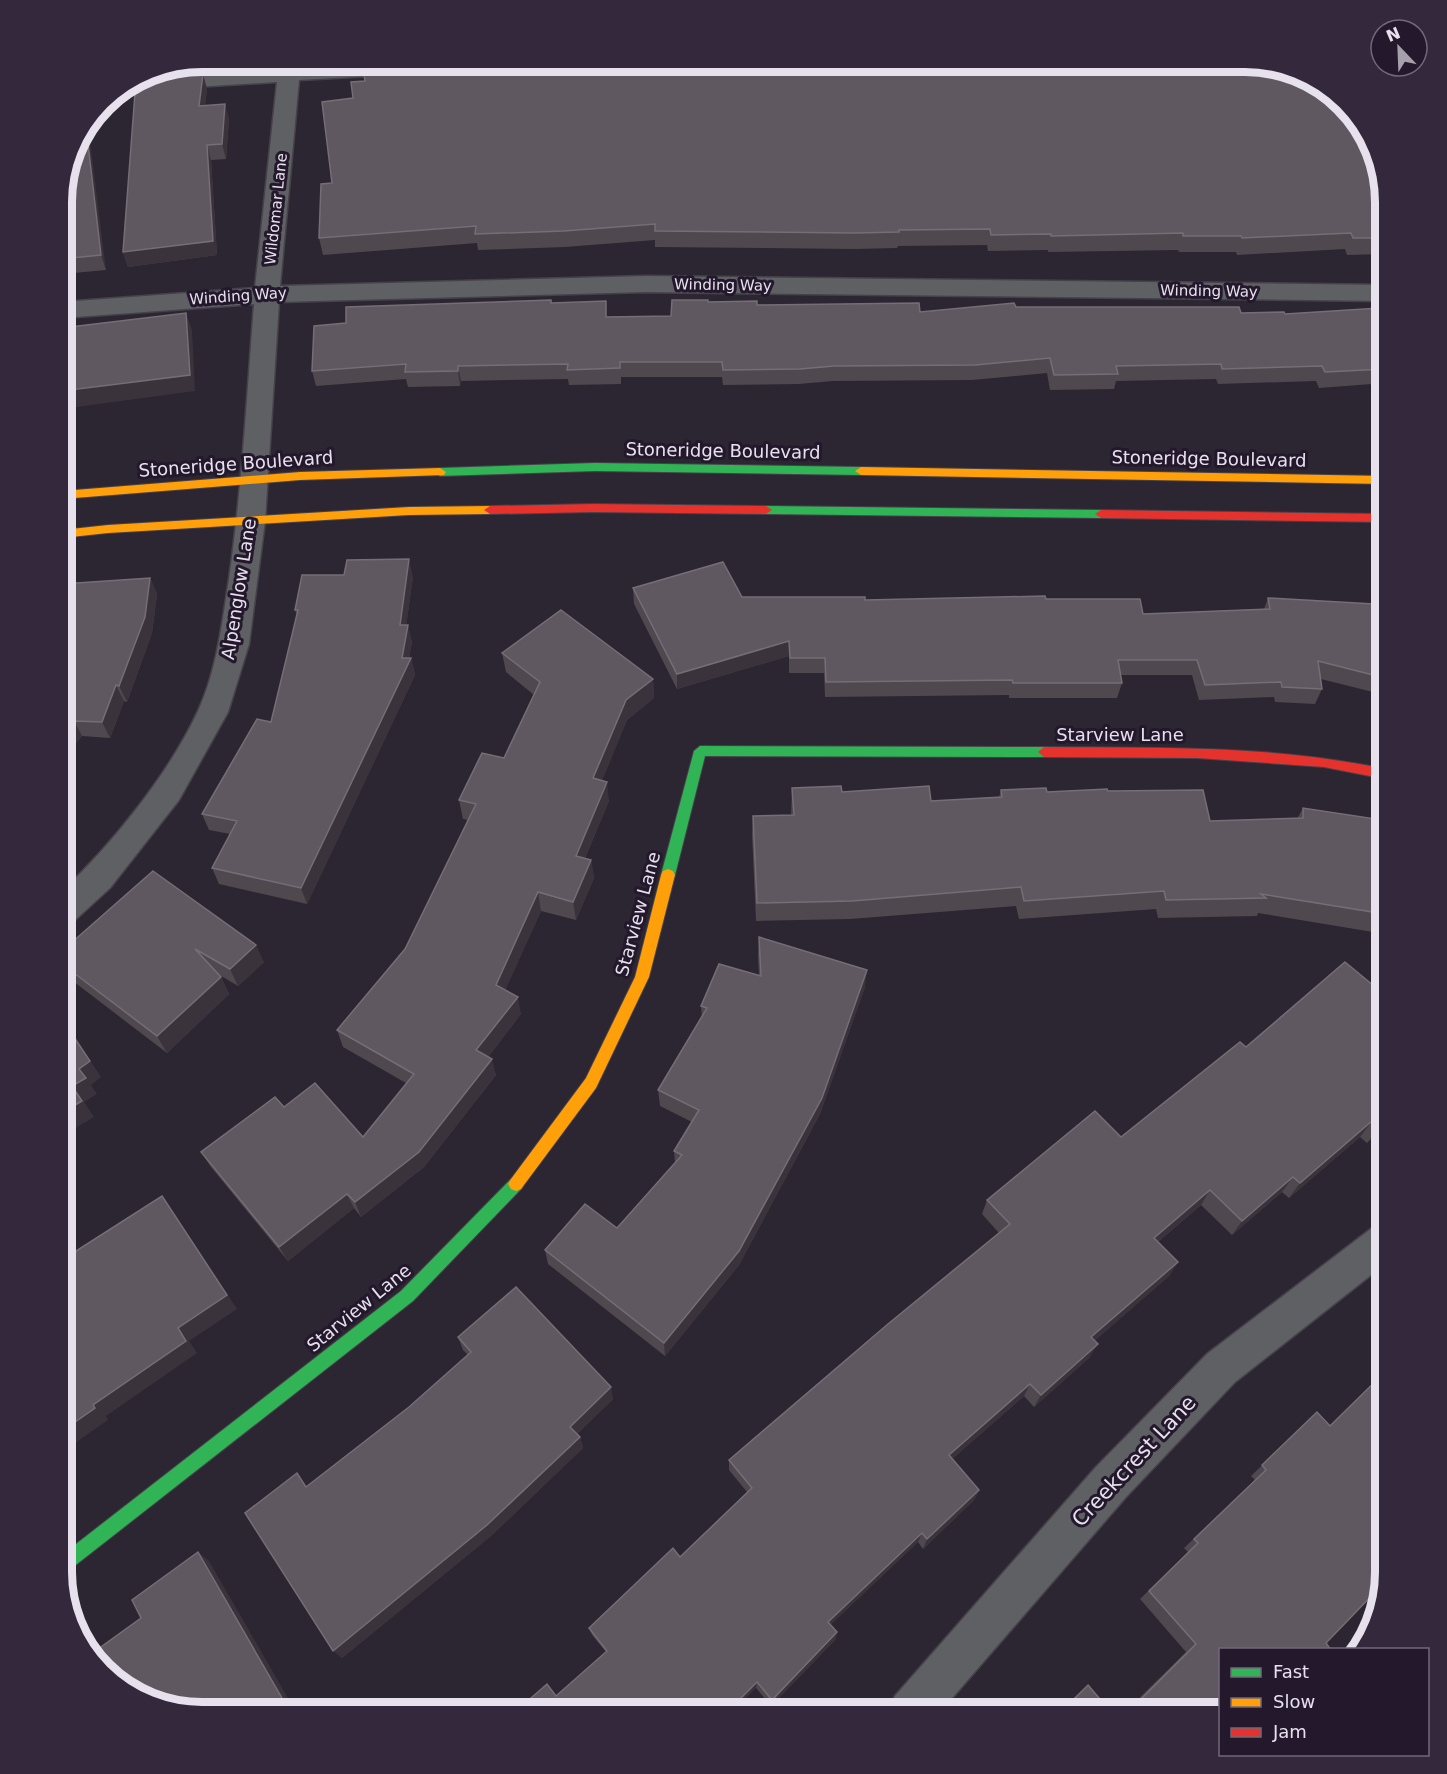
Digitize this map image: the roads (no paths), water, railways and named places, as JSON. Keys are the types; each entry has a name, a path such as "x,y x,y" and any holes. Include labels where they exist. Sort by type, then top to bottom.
{"street":[{"path":"153,81 242,72"},
{"name":"Wildomar Lane","path":"252,500 267,294 288,72"},
{"name":"Winding Way","path":"72,309 267,294 646,284 1375,293"},
{"name":"Stoneridge Boulevard","path":"72,532 402,471 595,467 1375,480"},
{"name":"Stoneridge Boulevard","path":"72,495 252,500 409,511 592,508 1375,518"},
{"name":"Alpenglow Lane","path":"72,902 98,878 168,790 213,712 234,644 252,500"},
{"name":"Starview Lane","path":"72,1557 407,1296 513,1188 591,1083 642,977 700,751 1197,753 1324,762 1375,772"},
{"name":"Creekcrest Lane","path":"921,1702 1112,1482 1221,1368 1375,1249"}]}
